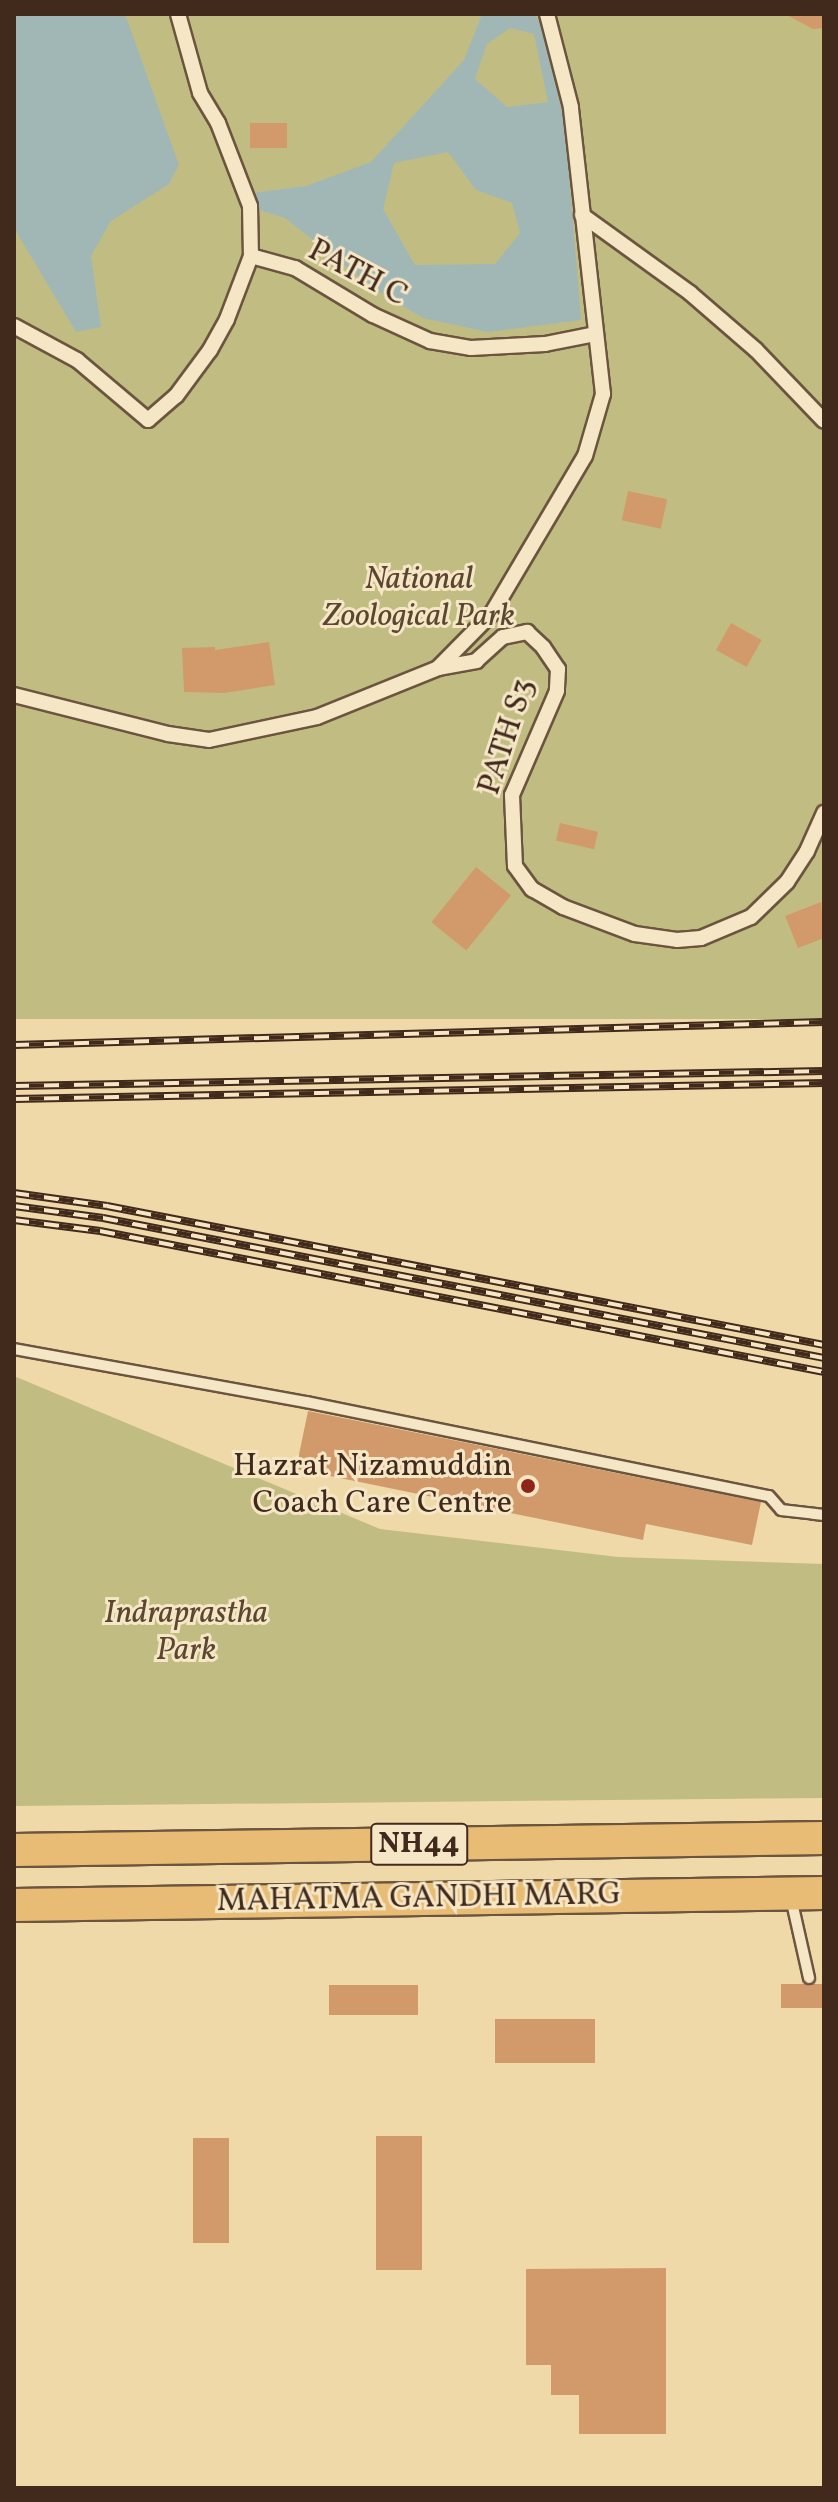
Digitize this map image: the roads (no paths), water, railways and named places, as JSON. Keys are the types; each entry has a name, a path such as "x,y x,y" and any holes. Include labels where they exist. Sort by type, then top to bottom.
{"highway":[{"name":"MAHATMA GANDHI MARG","path":"14,1850 824,1838"},
{"name":"MAHATMA GANDHI MARG","path":"14,1905 824,1893"}],"street":[{"path":"14,326 77,360 148,420 176,396 210,350 227,319 251,256 250,206 218,123 200,93 178,14"},
{"path":"14,695 168,734 209,740 317,717 438,668 492,613 585,456 603,394 571,107 547,14"},
{"path":"582,215 690,293 756,350 824,421"},
{"name":"PATH C","path":"251,256 295,268 397,328 430,341 471,348 545,344 596,334"},
{"name":"PATH S3","path":"438,668 476,661 503,637 527,632 543,647 558,669 557,691 512,795 515,866 532,889 563,907 635,934 677,940 701,938 751,917 787,882 807,851 824,813"}],"lane":[{"path":"14,1349 306,1402 769,1496 781,1510 824,1515"},
{"path":"790,1894 809,1978"}],"water":[{"path":"14,14 125,14 179,165 169,184 111,221 91,256 101,327 76,332 14,228"},
{"path":"482,14 534,14 540,22 565,124 581,320 488,332 423,318 376,290 285,218 256,209 253,193 306,186 371,162 464,60","holes":["510,28 534,34 548,102 507,107 475,79 487,44","448,152 476,190 512,203 520,233 495,264 415,265 383,209 394,163"]}],"railway":[{"path":"14,1045 824,1022"},
{"path":"14,1086 824,1071"},
{"path":"14,1099 824,1083"},
{"path":"14,1193 107,1206 824,1345"},
{"path":"14,1206 103,1218 824,1358"},
{"path":"14,1220 100,1231 824,1372"}],"place":[{"name":"Hazrat Nizamuddin Coach Care Centre","path":"528,1486"}],"park label":[{"name":"National Zoological Park","path":"419,600"},
{"name":"Indraprastha Park","path":"186,1634"}]}
